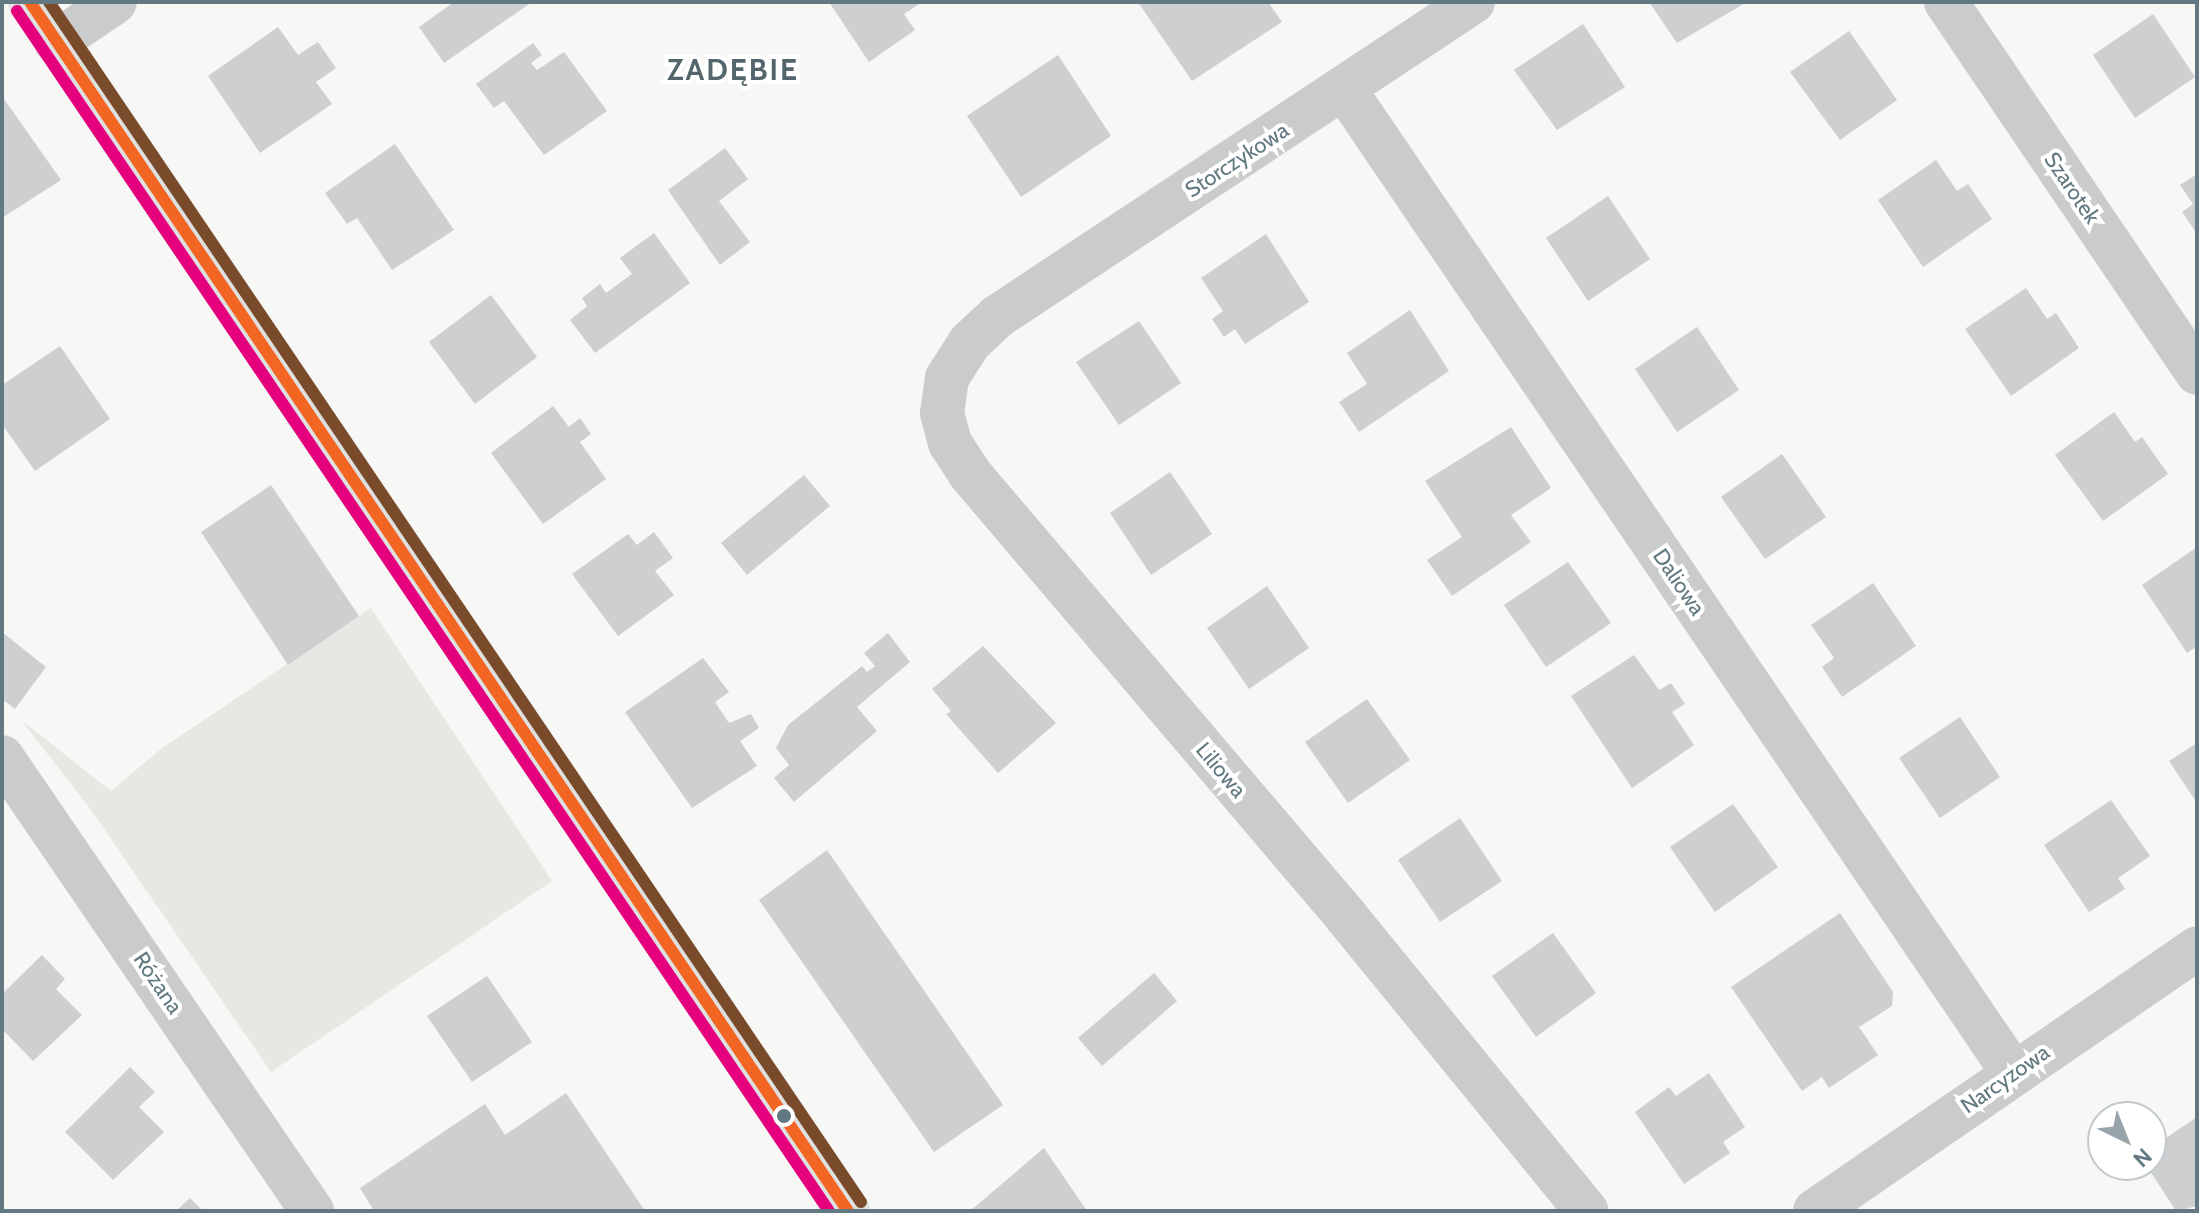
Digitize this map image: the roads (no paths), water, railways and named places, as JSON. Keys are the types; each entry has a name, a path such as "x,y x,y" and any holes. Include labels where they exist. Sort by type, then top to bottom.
{"street":[{"path":"30,2 848,1211"},
{"path":"56,42 115,2"},
{"name":"Storczykowa","path":"998,316 1345,90 1473,2"},
{"name":"Szarotek","path":"1946,2 2197,373"},
{"name":"Daliowa","path":"1345,90 2013,1073"},
{"name":"Liliowa","path":"998,316 970,342 947,378 942,413 950,443 970,474 1345,915 1586,1211"},
{"name":"Różana","path":"2,757 312,1211"},
{"name":"Narcyzowa","path":"1815,1211 2197,948"}],"district":[{"name":"ZADĘBIE","path":"733,70"}]}
